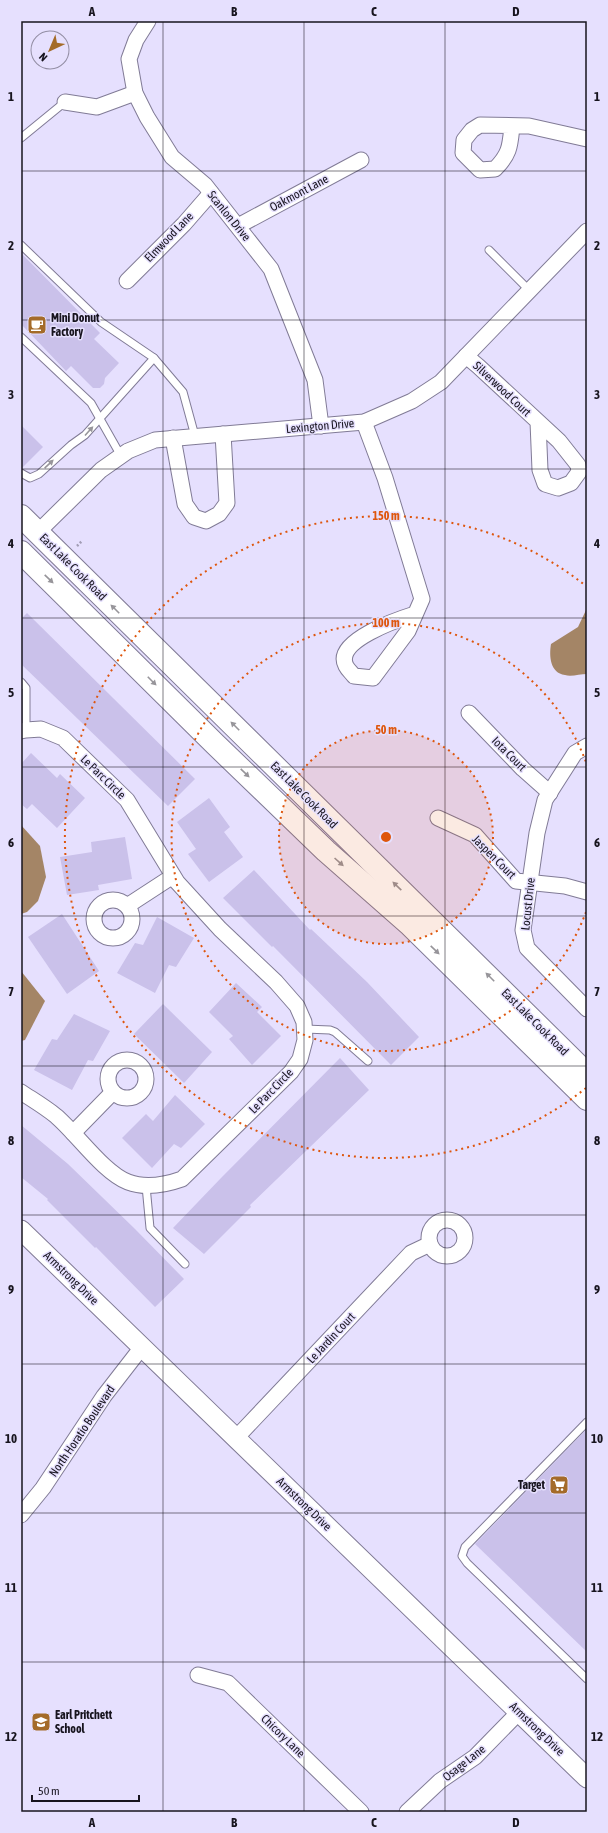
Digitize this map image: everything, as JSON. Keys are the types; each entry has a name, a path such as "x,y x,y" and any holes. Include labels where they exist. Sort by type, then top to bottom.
{"main road":[{"name":"East Lake Cook Road","path":"21,516 587,1074"},
{"name":"East Lake Cook Road","path":"21,551 215,744 326,851 408,924 587,1099"}],"street":[{"name":"Scanlon Drive","path":"142,23 129,60 136,92 147,117 172,157 205,185 271,269 316,380 322,426"},
{"path":"66,102 97,107 136,92"},
{"path":"512,126 529,126 587,139"},
{"name":"Oakmont Lane","path":"238,226 361,160"},
{"name":"Elmwood Lane","path":"127,280 184,224 211,193"},
{"name":"Lexington Drive","path":"21,551 38,532 101,470 128,450 155,440 364,422 412,401 441,382 530,290 585,237"},
{"name":"Silverwood Court","path":"466,356 538,422"},
{"path":"364,422 385,478 422,599 408,631 373,678 354,676 346,666 345,657 362,636 387,623 415,614"},
{"path":"173,438 185,504 194,517 206,521 219,514 227,503 223,434"},
{"name":"Iota Court","path":"469,713 524,769 548,797"},
{"name":"Le Parc Circle","path":"21,1092 56,1116 116,1176 129,1182 146,1186 164,1185 182,1180 291,1072 300,1059 306,1040 304,1022 297,1006 276,982 220,929 177,882 127,800 63,738 41,729 24,730"},
{"name":"Locust Drive","path":"587,746 575,753 548,797 537,833 523,930 527,948 587,1009"},
{"name":"Jaspen Court","path":"438,818 475,835 516,881 565,886 587,892"},
{"path":"127,906 173,876"},
{"path":"73,1133 113,1092"},
{"name":"Armstrong Drive","path":"21,1230 587,1778"},
{"name":"Le Jardin Court","path":"236,1438 411,1253 430,1244"},
{"name":"North Horatio Boulevard","path":"21,1515 43,1488 104,1396 142,1347"},
{"name":"Chicory Lane","path":"198,1675 228,1683 361,1812"},
{"name":"Osage Lane","path":"408,1812 440,1781 475,1757 519,1712"}],"lane":[{"path":"21,138 66,102"},
{"path":"21,245 102,322 154,358 183,392 194,436"},
{"path":"489,250 530,290"},
{"path":"21,337 91,403 121,456"},
{"path":"21,473 30,478 39,474 71,445 85,435 154,358"},
{"path":"21,682 26,688 24,730"},
{"path":"305,1029 330,1030 335,1032 368,1061"},
{"path":"146,1186 150,1228 185,1264"},
{"path":"587,1422 465,1547 462,1556 587,1679"}],"shaded area":[{"path":"587,608 587,674 567,676 560,674 553,667 550,654 551,644 578,627"},
{"path":"21,825 40,846 46,877 38,901 27,912 21,914"},
{"path":"21,971 45,1001 25,1040 21,1041"}],"building":[{"path":"21,253 100,333 94,339 119,363 105,378 104,384 100,388 93,388 71,366 66,371 21,324"},
{"path":"21,425 43,447 22,468 21,468"},
{"path":"27,613 195,779 168,806 21,664 21,619"},
{"path":"31,753 57,778 60,774 85,798 57,828 32,804 27,809 21,804 21,764"},
{"path":"209,798 230,827 224,832 243,857 209,882 188,854 196,849 177,822"},
{"path":"125,837 132,879 98,885 99,890 67,895 60,857 92,852 91,842"},
{"path":"254,870 310,930 311,929 367,982 419,1037 391,1065 273,946 272,947 223,898"},
{"path":"62,914 99,971 67,994 28,937"},
{"path":"157,917 194,938 176,967 169,965 155,993 117,973 135,943 143,945"},
{"path":"236,983 262,1007 257,1012 281,1036 252,1065 229,1039 233,1036 209,1012"},
{"path":"163,1004 212,1052 184,1083 134,1034"},
{"path":"74,1014 110,1031 93,1061 88,1060 72,1090 34,1070 52,1039 57,1040"},
{"path":"340,1058 369,1090 250,1205 251,1207 204,1254 173,1228"},
{"path":"175,1095 205,1124 181,1148 174,1144 152,1168 122,1138 146,1114 153,1121"},
{"path":"21,1125 68,1164 184,1279 155,1307 47,1200 48,1199 21,1177"},
{"name":"Target","path":"587,1429 587,1652 475,1544"}],"place":[{"name":"Mini Donut Factory","path":"37,325"},
{"name":"Target","path":"559,1485"},
{"name":"Earl Pritchett School","path":"41,1722"}]}
